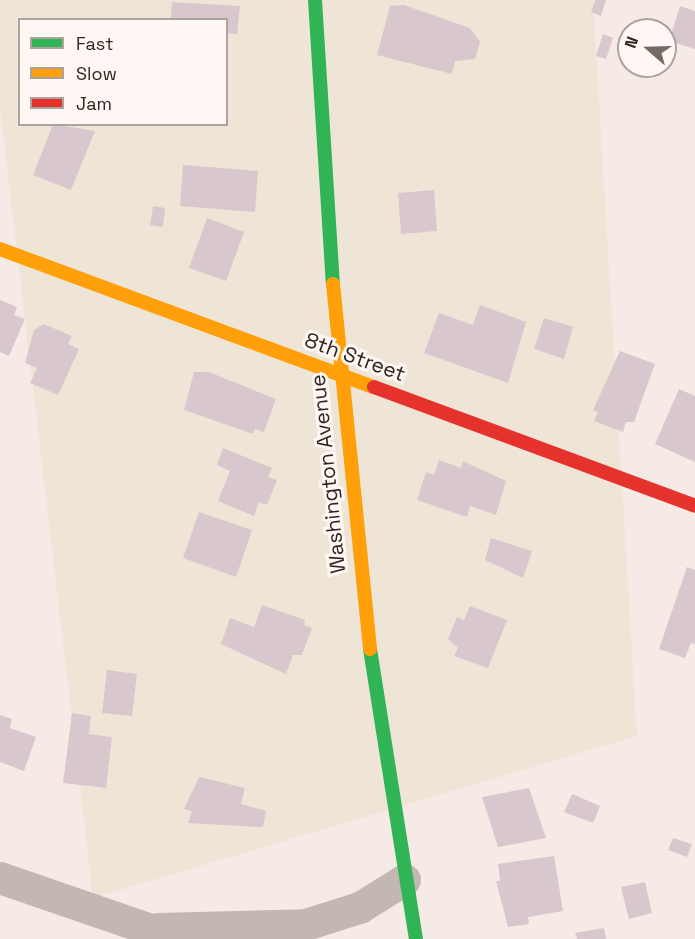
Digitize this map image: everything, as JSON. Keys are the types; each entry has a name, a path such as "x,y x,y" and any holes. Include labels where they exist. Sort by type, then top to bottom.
{"street":[{"name":"Washington Avenue","path":"315,0 338,374 367,630 416,939"},
{"name":"8th Street","path":"0,249 695,506"},
{"path":"0,878 168,934 306,925 360,908 405,880"}],"shaded area":[{"path":"0,0 593,0 637,736 93,898 0,107"}],"building":[{"path":"595,0 606,0 601,16 591,12"},
{"path":"172,2 240,6 237,34 228,33 228,18 171,18"},
{"path":"404,5 470,28 480,42 475,59 455,61 452,74 377,55 390,6"},
{"path":"680,6 695,11 695,49 677,43 676,18"},
{"path":"603,34 613,38 606,59 596,56"},
{"path":"52,126 95,131 71,190 33,175"},
{"path":"183,165 258,171 255,212 180,206"},
{"path":"434,190 437,231 401,234 398,193"},
{"path":"153,206 165,208 163,227 150,225"},
{"path":"207,218 244,232 226,281 189,268"},
{"path":"0,300 17,307 14,315 25,319 9,356 0,352"},
{"path":"480,305 526,322 508,383 424,353 439,313 473,325"},
{"path":"544,318 573,327 564,359 534,349"},
{"path":"44,324 72,336 68,344 79,349 58,395 30,383 37,368 25,363 34,330"},
{"path":"620,351 655,364 634,422 626,422 623,432 594,421 598,412 593,410"},
{"path":"194,372 209,372 276,399 264,432 255,429 253,434 184,410"},
{"path":"679,389 695,396 695,462 655,444"},
{"path":"223,448 272,468 268,477 277,480 267,505 259,502 254,516 218,501 230,471 217,465"},
{"path":"439,460 461,468 463,461 506,481 496,515 470,506 467,517 417,500 426,472 434,475"},
{"path":"199,512 252,530 236,577 183,558"},
{"path":"491,538 532,551 523,578 485,560"},
{"path":"687,567 695,570 695,644 691,643 685,658 659,649"},
{"path":"262,605 305,620 304,625 312,628 302,655 293,655 286,674 221,644 230,618 254,627"},
{"path":"470,606 507,620 488,668 454,656 458,648 448,639 457,617 464,620"},
{"path":"107,670 137,674 132,716 102,713"},
{"path":"72,713 91,716 89,734 112,737 106,788 63,783"},
{"path":"0,715 12,719 10,728 36,737 24,771 0,762"},
{"path":"199,777 245,788 241,804 266,811 263,827 188,823 192,811 184,809"},
{"path":"529,788 546,838 498,847 482,797"},
{"path":"572,794 600,806 593,823 564,812"},
{"path":"673,838 692,844 687,857 668,850"},
{"path":"554,856 563,911 528,917 529,924 508,927 496,881 500,881 498,864"},
{"path":"645,882 652,913 629,919 621,887"},
{"path":"604,928 606,939 577,939 575,933"}],"traffic: fast":[{"path":"315,0 333,284"},
{"path":"370,649 416,939"}],"traffic: slow":[{"path":"0,249 374,387"},
{"path":"333,284 370,649"}],"traffic: jam":[{"path":"374,387 695,506"}]}
